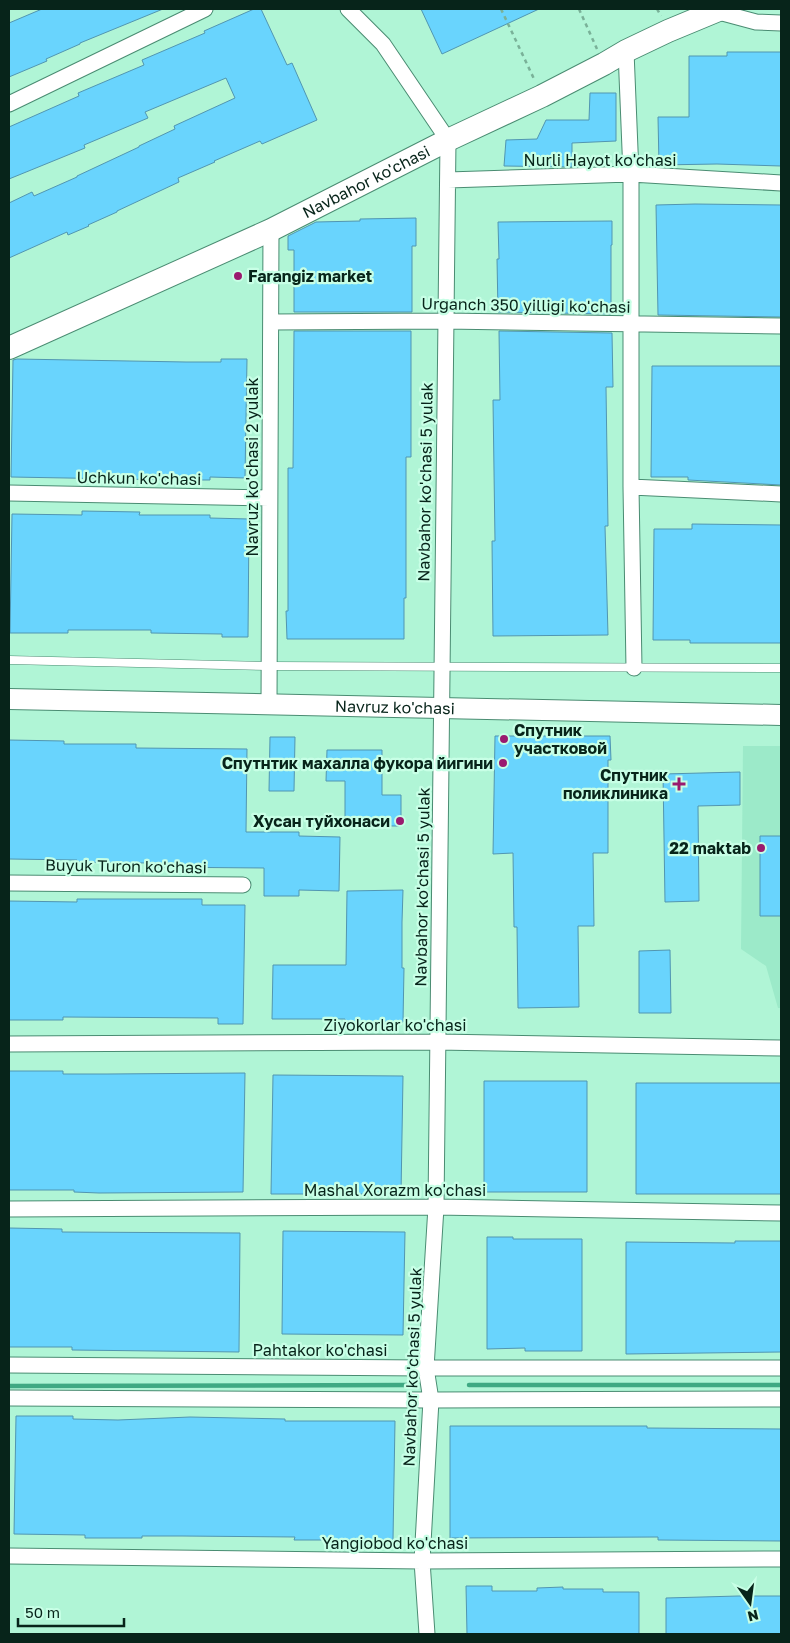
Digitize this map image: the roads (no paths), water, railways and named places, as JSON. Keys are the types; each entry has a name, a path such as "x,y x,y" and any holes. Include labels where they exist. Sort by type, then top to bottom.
{"main road":[{"name":"Navbahor ko'chasi","path":"9,348 272,230 448,140 542,96 626,51 718,10"}],"street":[{"path":"9,104 205,9"},
{"path":"348,9 383,44 448,140"},
{"path":"718,10 756,22 781,23"},
{"path":"626,51 632,323 631,487 634,668"},
{"name":"Navbahor ko'chasi 5 yulak","path":"427,1634 422,1561 430,1400 426,1368 436,1207 448,140"},
{"name":"Nurli Hayot ko'chasi","path":"448,180 630,174 781,183"},
{"name":"Navruz ko'chasi 2 yulak","path":"269,705 272,230"},
{"name":"Urganch 350 yilligi ko'chasi","path":"271,322 445,321 781,326"},
{"path":"631,487 781,494"},
{"name":"Uchkun ko'chasi","path":"9,493 269,498"},
{"name":"Navruz ko'chasi","path":"9,699 781,715"},
{"name":"Buyuk Turon ko'chasi","path":"9,882 243,885"},
{"name":"Ziyokorlar ko'chasi","path":"9,1044 437,1042 781,1048"},
{"name":"Mashal Xorazm ko'chasi","path":"9,1209 436,1207 781,1213"},
{"name":"Pahtakor ko'chasi","path":"9,1365 781,1368"},
{"path":"9,1398 781,1399"},
{"name":"Yangiobod ko'chasi","path":"9,1556 422,1561 781,1559"}],"lane":[{"path":"9,660 270,666 441,665 781,668"}],"waterway":[{"path":"9,1386 407,1385"},
{"path":"469,1385 781,1385"}],"place":[{"name":"Farangiz market","path":"238,276"},
{"name":"Спутник участковой","path":"504,739"},
{"name":"Спутнтик махалла фукора йигини","path":"503,763"},
{"name":"Спутник поликлиника","path":"679,784"},
{"name":"Хусан туйхонаси","path":"400,821"},
{"name":"22 maktab","path":"761,848"}]}
